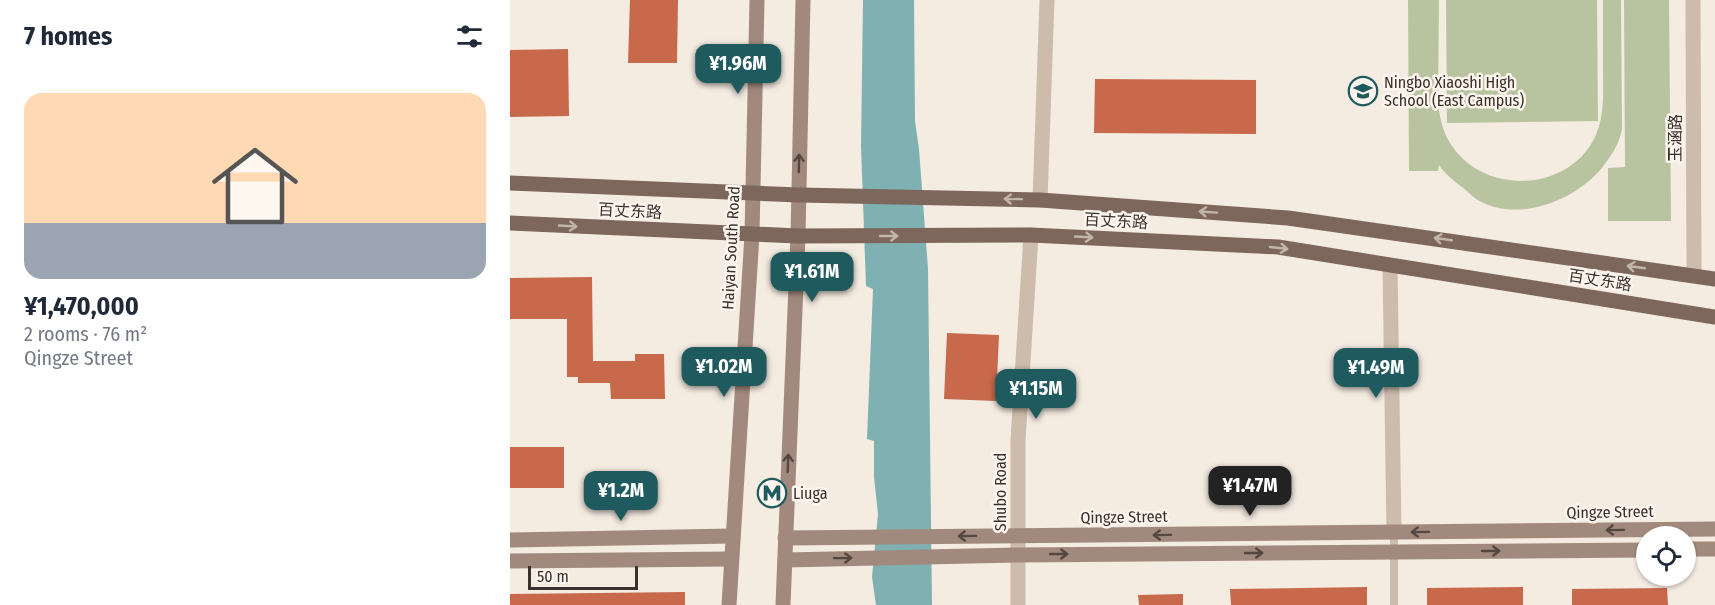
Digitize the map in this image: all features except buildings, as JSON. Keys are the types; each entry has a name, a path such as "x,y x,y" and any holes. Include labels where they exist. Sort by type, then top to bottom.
{"main road":[{"name":"百丈东路","path":"510,183 752,191 799,195 1040,200 1288,218 1715,279"},
{"name":"百丈东路","path":"510,223 752,235 1031,235 1278,247 1715,317"}],"street":[{"name":"Haiyan South Road","path":"729,605 730,559 752,235 757,0"},
{"path":"783,605 798,236 802,0"},
{"path":"1040,200 1047,0"},
{"name":"玉涵路","path":"1693,0 1694,275"},
{"name":"Shubo Road","path":"1018,605 1018,440 1031,235"},
{"path":"1390,266 1394,532"},
{"name":"Qingze Street","path":"785,538 1715,529"},
{"path":"510,540 732,536"},
{"path":"1696,549 1715,549"},
{"path":"785,560 1018,555 1636,550"},
{"path":"510,561 730,559"}],"lane":[{"path":"1394,532 1394,605"}],"green space":[{"path":"1408,0 1439,0 1438,100 1441,122 1450,143 1465,160 1483,172 1503,179 1525,181 1546,177 1566,169 1582,156 1595,137 1603,103 1603,0 1621,0 1622,129 1614,150 1590,181 1576,191 1543,205 1526,209 1509,209 1492,206 1476,199 1449,177 1439,165 1438,171 1409,171"},
{"path":"1446,0 1597,0 1598,121 1447,123"},
{"path":"1624,0 1669,0 1671,221 1608,221 1608,168 1625,167"}],"water":[{"path":"863,0 914,0 915,121 928,269 932,605 876,605 872,577 878,514 874,477 874,441 867,439 873,289 866,286 861,146"}],"place":[{"name":"Ningbo Xiaoshi High School (East Campus)","path":"1363,91"},
{"name":"Liuga","path":"772,493"}]}
